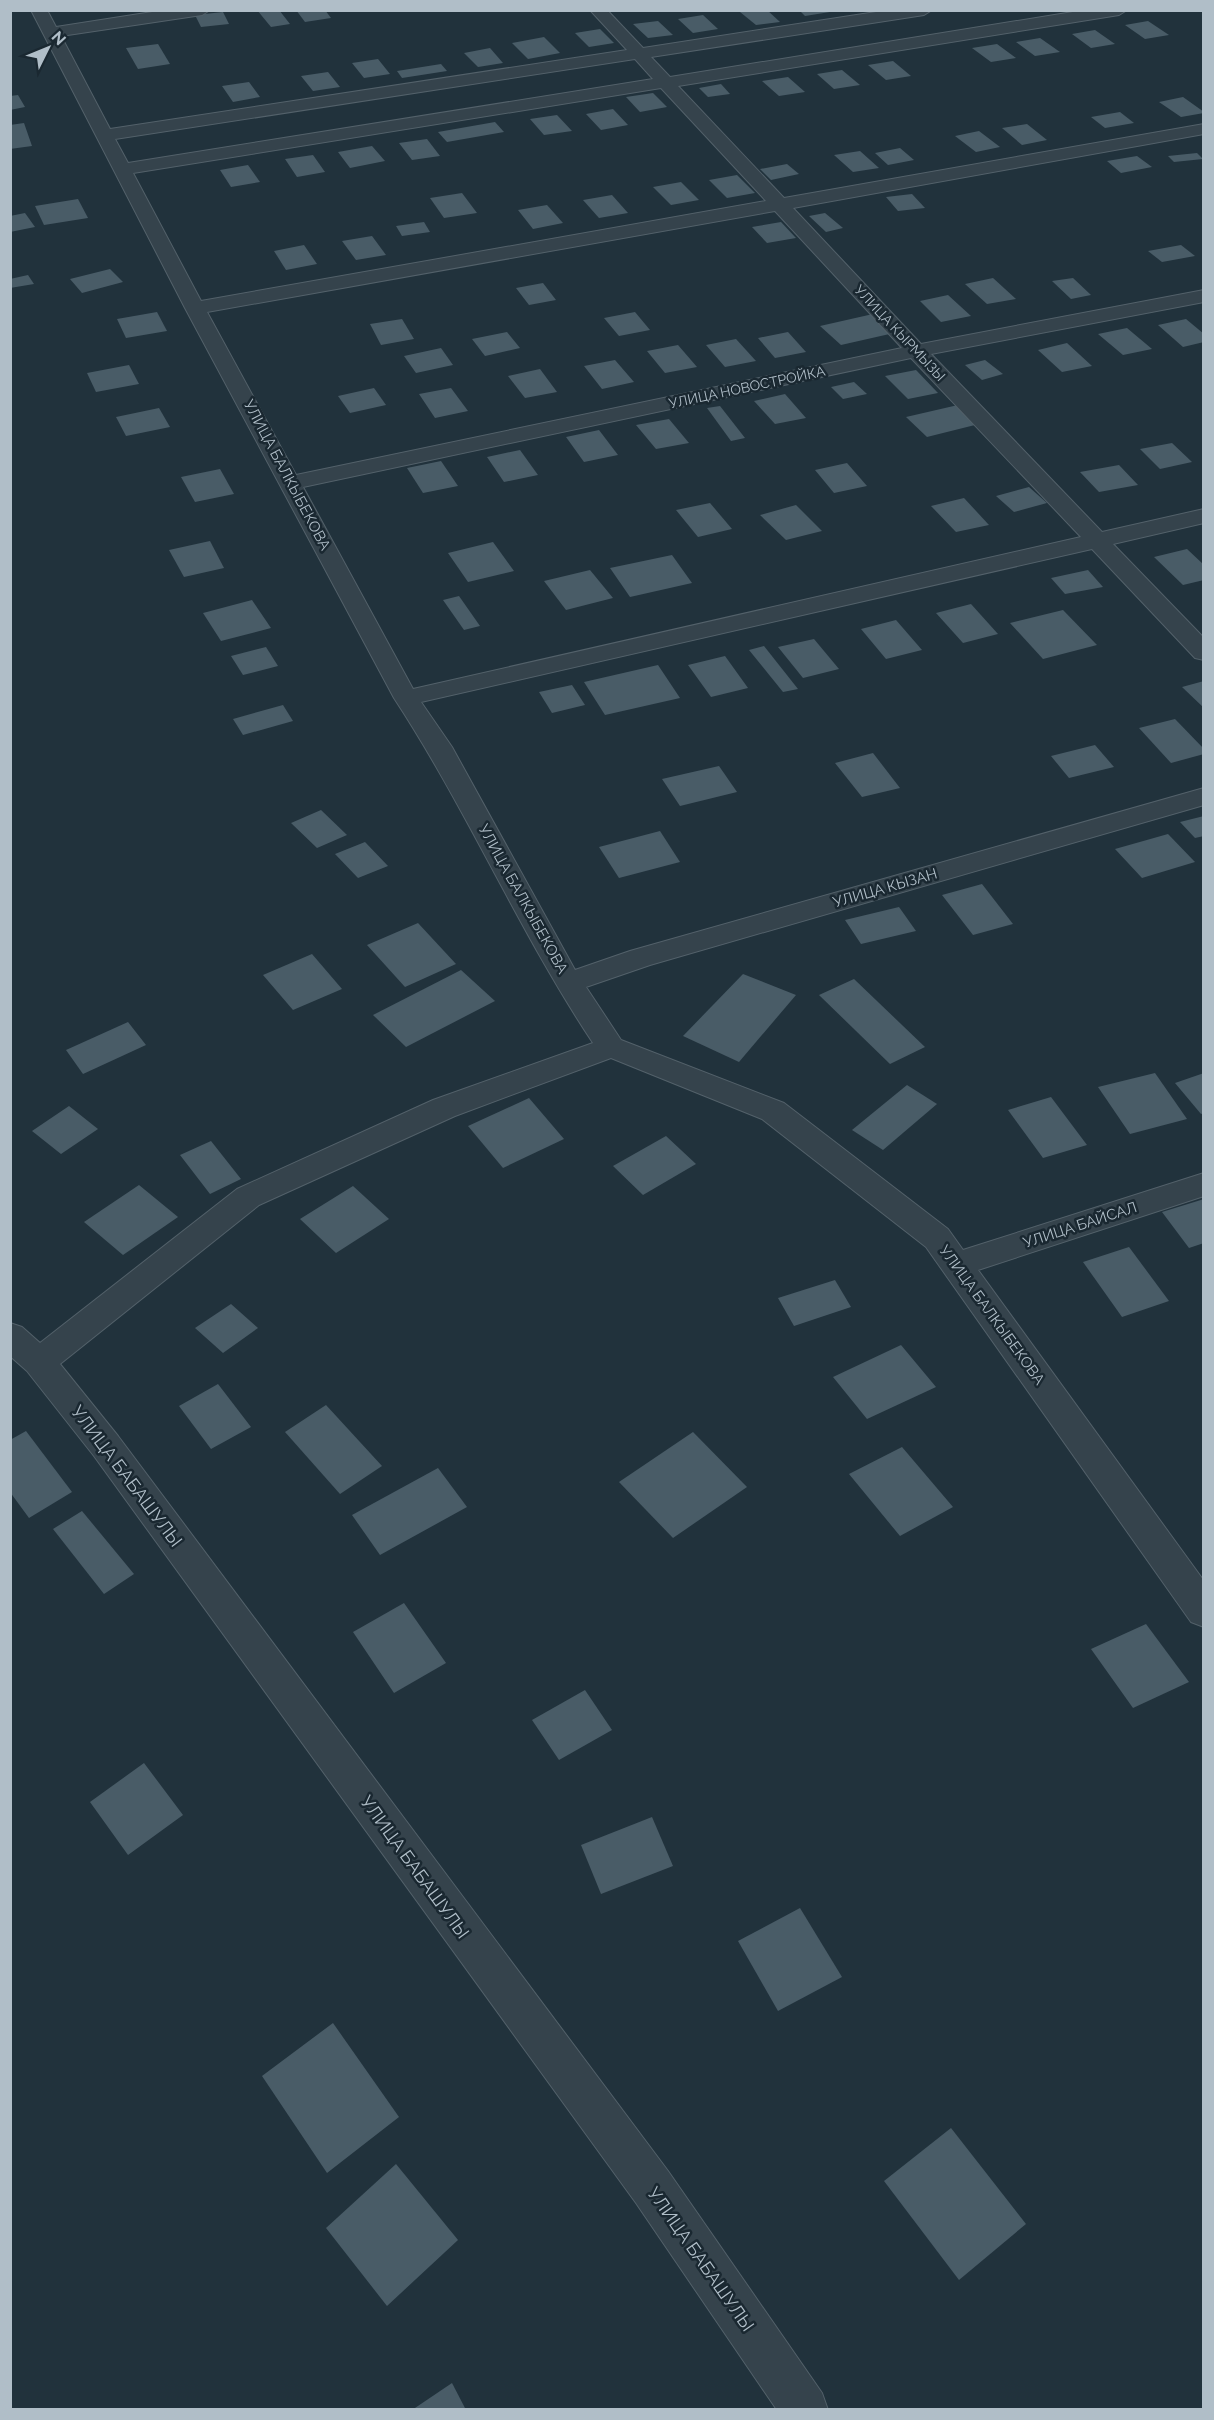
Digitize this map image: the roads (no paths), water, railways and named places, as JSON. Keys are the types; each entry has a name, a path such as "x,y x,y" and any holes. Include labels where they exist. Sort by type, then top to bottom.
{"street":[{"path":"45,21 202,10"},
{"name":"УЛИЦА КЫРМЫЗЫ","path":"598,10 916,351 1203,653"},
{"path":"106,135 924,10"},
{"path":"123,168 1119,10"},
{"name":"УЛИЦА БАЛКЫБЕКОВА","path":"45,21 195,308 406,698 439,747 568,982 611,1047 773,1111 937,1238 1203,1611"},
{"path":"195,308 1203,129"},
{"name":"УЛИЦА НОВОСТРОЙКА","path":"291,483 916,351 1203,296"},
{"path":"406,698 1203,516"},
{"name":"УЛИЦА КЫЗАН","path":"568,982 640,958 1203,796"},
{"path":"39,1362 249,1197 444,1108 611,1047"},
{"name":"УЛИЦА БАЙСАЛ","path":"956,1265 1203,1184"},
{"name":"УЛИЦА БАБАШУЛЫ","path":"10,1336 39,1362 106,1446 645,2178 805,2409"}]}
